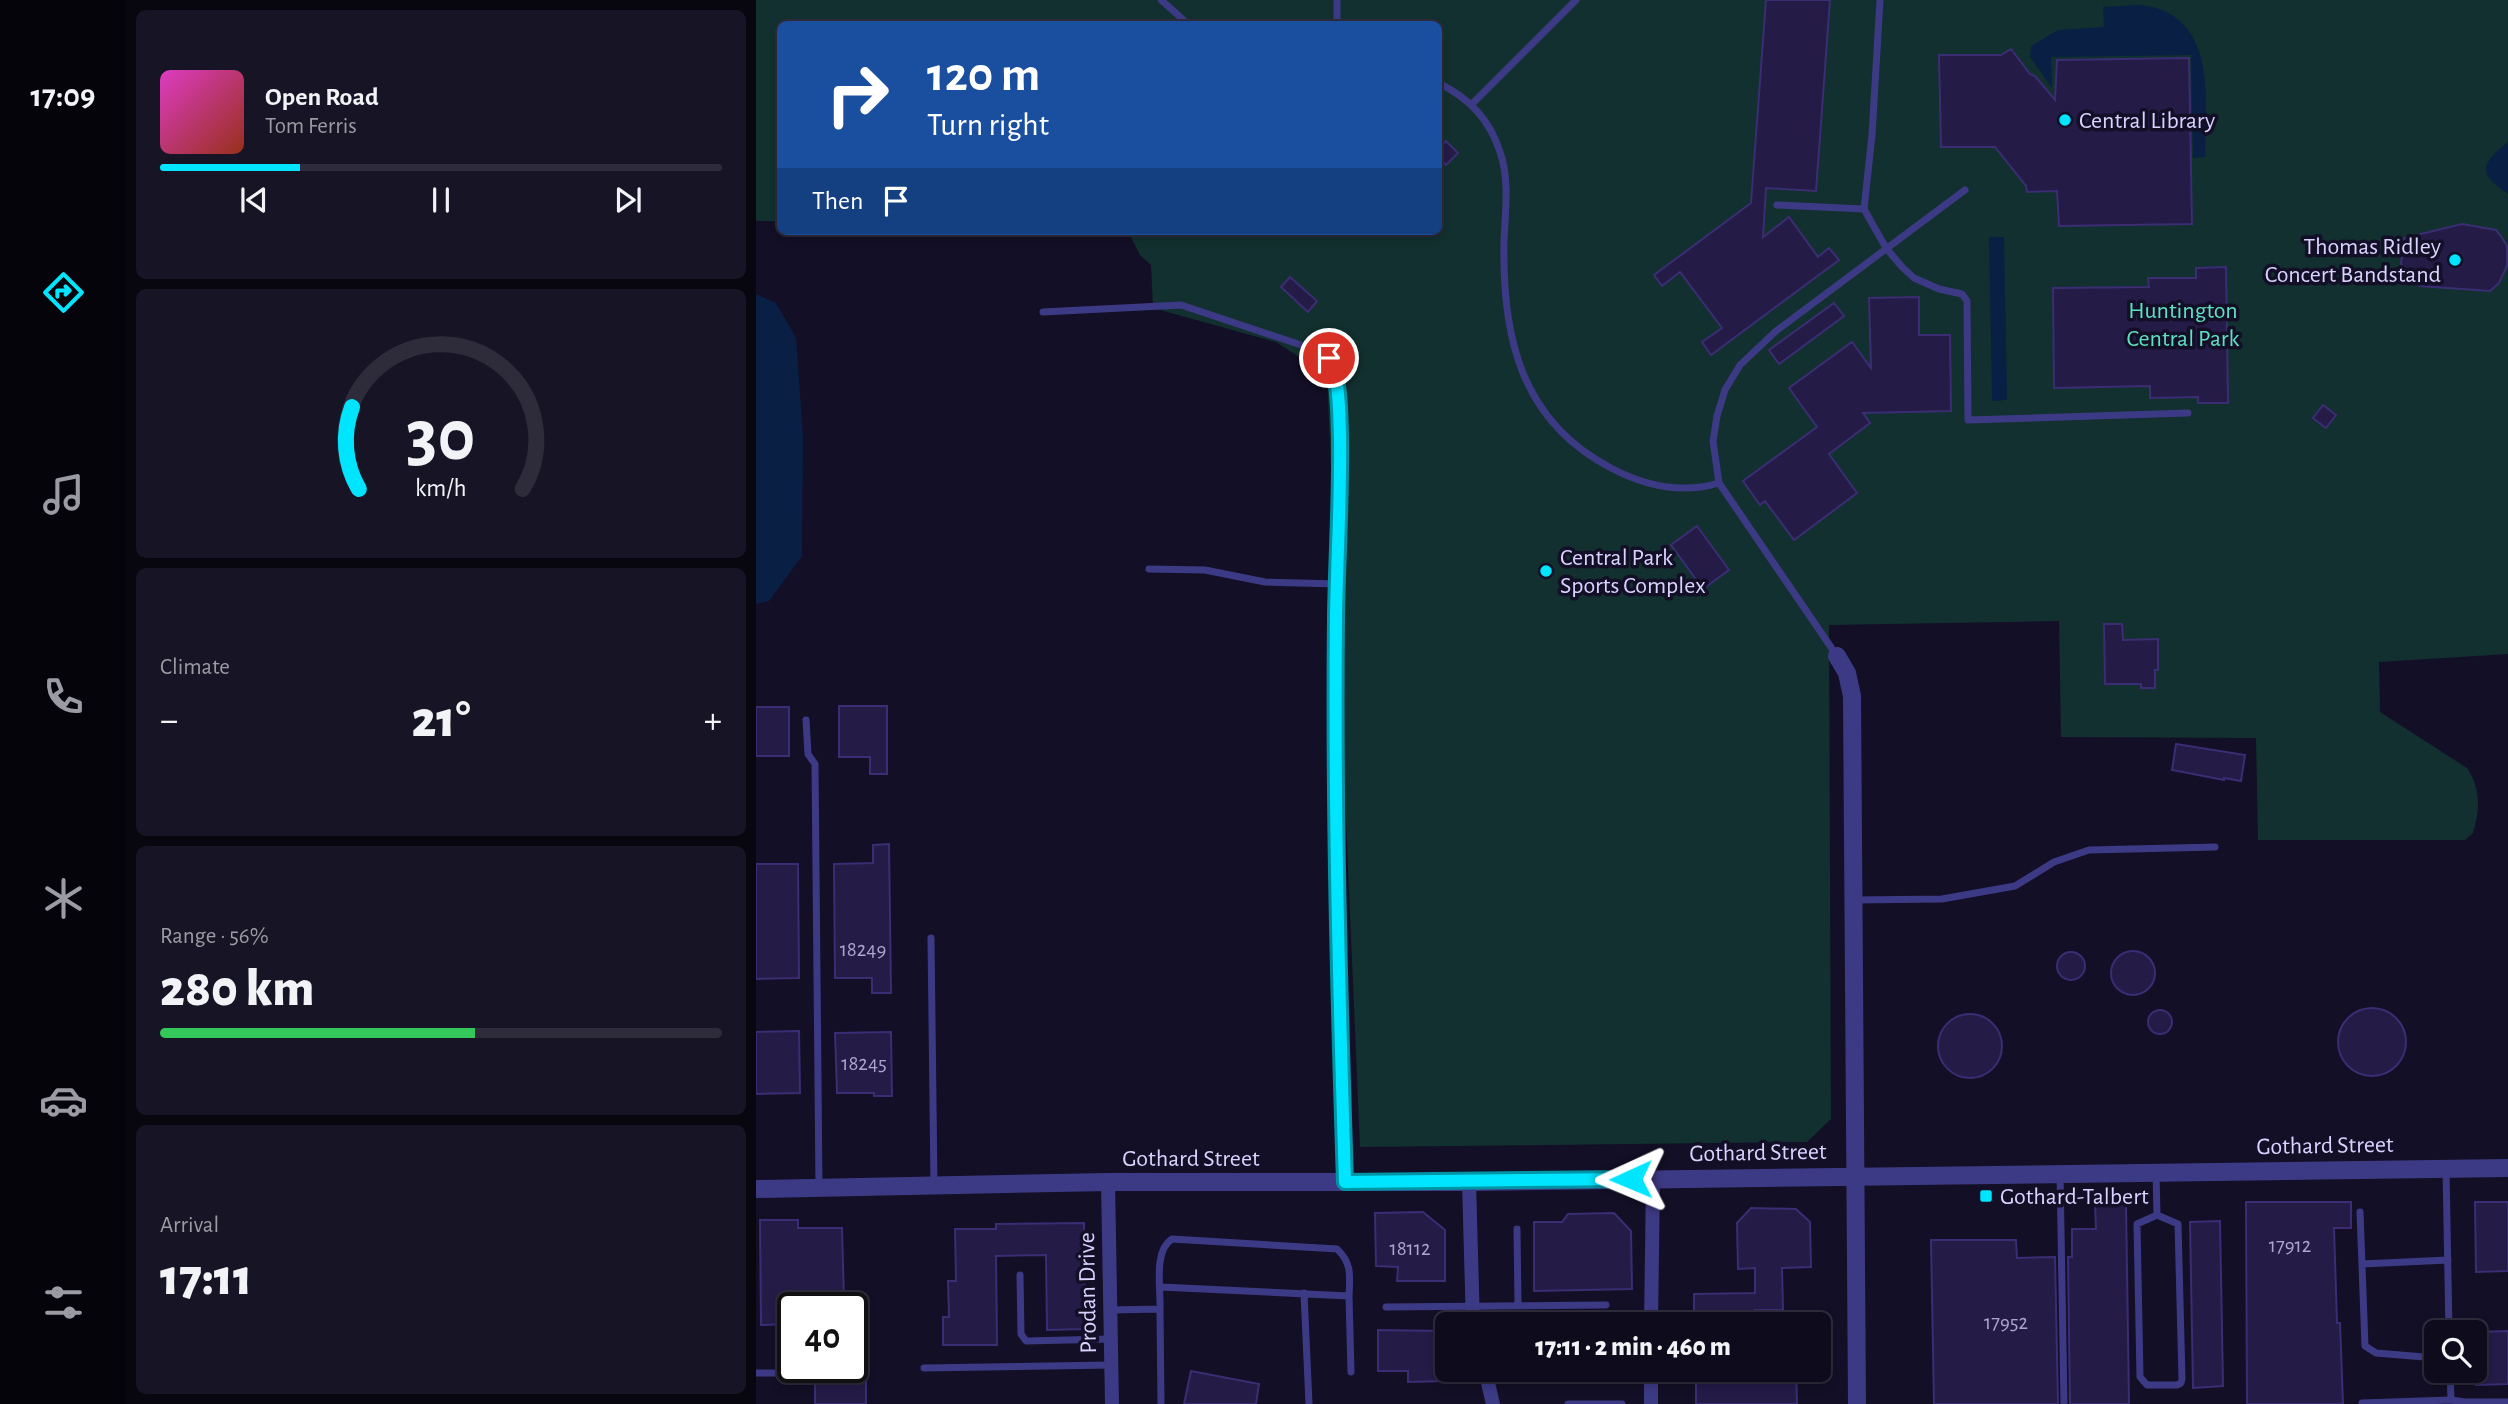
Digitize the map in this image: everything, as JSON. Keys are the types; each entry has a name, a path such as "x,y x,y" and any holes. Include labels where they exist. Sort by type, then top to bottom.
{"street":[{"path":"1838,656 1847,673 1852,696 1857,1404"},
{"name":"Gothard Street","path":"756,1189 1108,1182 1468,1182 2508,1168"},
{"path":"1651,1312 1653,1179"},
{"name":"Prodan Drive","path":"1108,1182 1112,1404"},
{"path":"1468,1182 1472,1312"},
{"path":"1488,1382 1493,1404"},
{"path":"1651,1382 1651,1404"}],"lane":[{"path":"1161,0 1185,21"},
{"path":"1337,0 1337,21"},
{"path":"1472,104 1576,0"},
{"path":"1880,0 1872,135 1864,209 1886,248 1914,278 1939,289 1962,294 1967,301 1968,420 2188,413"},
{"path":"1442,85 1457,91 1472,104 1488,125 1501,153 1506,184 1506,305 1515,355 1532,394 1561,432 1595,460 1623,474 1648,484 1678,489 1691,490 1719,483"},
{"path":"1838,656 1719,483 1713,441 1717,416 1725,390 1740,365 1776,331 1965,190"},
{"path":"1777,205 1864,209"},
{"path":"1043,312 1181,305 1316,350 1329,358 1335,372 1339,408 1341,501 1338,584 1338,889 1345,1182"},
{"path":"1149,569 1205,570 1265,582 1338,584"},
{"path":"806,720 808,754 815,764 819,1187"},
{"path":"1853,900 1942,899 2015,886 2054,862 2089,850 2215,847"},
{"path":"931,938 934,1185"},
{"path":"2446,1168 2449,1320"},
{"path":"2156,1172 2157,1215"},
{"path":"2060,1173 2064,1404"},
{"path":"2360,1212 2365,1346 2376,1353 2424,1357"},
{"path":"2157,1215 2178,1224 2182,1379 2178,1385 2147,1385 2140,1377 2137,1224 2157,1215"},
{"path":"1517,1229 1518,1306"},
{"path":"1161,1404 1161,1254 1165,1244 1172,1239 1337,1249 1346,1257 1350,1266 1351,1372"},
{"path":"2362,1264 2448,1260"},
{"path":"1020,1275 1021,1334 1026,1341 1110,1339"},
{"path":"1161,1287 1349,1296"},
{"path":"1304,1293 1309,1404"},
{"path":"1386,1307 1606,1305"},
{"path":"1110,1310 1160,1309"},
{"path":"924,1368 1111,1365"},
{"path":"756,1373 777,1373"},
{"path":"2450,1383 2451,1400"},
{"path":"2362,1403 2451,1400 2508,1402"},
{"path":"1568,1404 1622,1404"}],"green space":[{"name":"Huntington Central Park","path":"756,0 2508,0 2508,654 2379,662 2380,712 2467,768 2472,776 2478,800 2473,833 2465,840 2258,840 2256,738 2061,737 2059,621 1829,625 1831,1119 1807,1142 1360,1147 1327,375 1276,342 1153,308 1151,265 1140,255 1130,235 1442,235 1442,21 777,21 777,221 756,221"}],"water":[{"path":"2138,5 2164,11 2182,23 2195,41 2202,62 2205,85 2205,157 2193,158 2191,55 2051,57 2052,88 2030,57 2031,46 2058,30 2104,27 2103,7"},
{"path":"2508,142 2508,194 2491,180 2486,169 2492,157"},
{"path":"1989,237 2004,237 2007,400 1992,401"},
{"path":"756,294 776,303 796,338 803,436 802,556 769,601 756,604"}],"building":[{"path":"1766,0 1830,0 1816,191 1766,188 1763,237 1789,217 1818,257 1829,248 1839,260 1711,355 1702,342 1722,328 1680,272 1662,286 1654,275 1751,203"},
{"name":"Central Library","path":"2011,49 2055,100 2057,60 2189,58 2192,224 2059,226 2057,191 2027,192 2026,186 1995,147 1941,147 1939,55 2001,55"},
{"path":"1446,141 1458,153 1446,165 1442,161 1442,145"},
{"name":"Thomas Ridley Concert Bandstand","path":"2462,224 2496,230 2502,238 2507,246 2507,266 2499,283 2490,291 2419,286 2401,264 2404,238"},
{"path":"2226,267 2228,403 2198,403 2198,397 2150,398 2150,386 2054,388 2053,288 2149,287 2148,278 2196,278 2196,268"},
{"path":"1290,277 1317,301 1308,312 1281,287"},
{"path":"1919,297 1919,335 1950,335 1951,411 1863,413 1870,423 1829,454 1857,493 1794,540 1765,501 1760,505 1743,481 1817,427 1789,388 1852,342 1871,368 1869,298"},
{"path":"1834,303 1844,316 1779,364 1769,350"},
{"path":"2323,405 2336,415 2326,428 2313,418"},
{"path":"1697,526 1729,570 1703,589 1671,545"},
{"path":"2104,624 2122,624 2123,640 2158,639 2155,688 2141,688 2141,684 2105,684"},
{"path":"839,706 887,706 887,774 870,774 870,757 839,757"},
{"path":"756,707 789,707 789,756 756,756"},
{"path":"2176,744 2245,755 2241,781 2172,770"},
{"path":"889,844 891,993 872,993 872,978 835,978 834,864 873,863 873,845"},
{"path":"756,864 798,864 799,978 756,979"},
{"path":"2133,951 2148,958 2155,973 2148,988 2133,995 2118,988 2111,973 2118,958"},
{"path":"2071,952 2081,956 2085,966 2081,976 2071,980 2061,976 2057,966 2061,956"},
{"path":"2365,1008 2379,1008 2391,1013 2401,1023 2406,1042 2401,1061 2391,1071 2379,1076 2365,1076 2353,1071 2343,1061 2338,1049 2338,1035 2343,1023 2353,1013"},
{"path":"2155,1010 2165,1010 2172,1017 2172,1027 2165,1034 2155,1034 2148,1027 2148,1017"},
{"path":"1970,1014 1982,1016 1993,1023 2000,1034 2000,1058 1993,1069 1982,1076 1970,1078 1958,1076 1947,1069 1940,1058 1938,1046 1940,1034 1947,1023 1958,1016"},
{"path":"799,1031 800,1093 756,1094 756,1032"},
{"path":"891,1032 892,1096 837,1093 835,1033"},
{"path":"2246,1202 2351,1202 2351,1228 2334,1228 2343,1404 2247,1404"},
{"path":"2475,1202 2508,1202 2508,1271 2476,1272"},
{"path":"2126,1203 2129,1404 2070,1404 2068,1257 2072,1257 2072,1229 2096,1229 2095,1204"},
{"path":"1751,1208 1796,1209 1810,1222 1811,1267 1782,1268 1783,1310 1694,1312 1694,1294 1755,1293 1755,1268 1738,1269 1737,1223"},
{"path":"1423,1212 1445,1230 1445,1281 1397,1281 1398,1267 1376,1266 1375,1213"},
{"path":"1614,1213 1631,1231 1632,1289 1534,1291 1534,1222 1562,1222 1568,1214"},
{"path":"760,1220 798,1220 798,1228 842,1228 844,1292 777,1292 777,1324 761,1325"},
{"path":"2220,1221 2223,1386 2193,1388 2190,1222"},
{"path":"1084,1223 1085,1329 1047,1330 1046,1255 996,1256 997,1345 943,1345 943,1317 949,1317 948,1281 956,1281 955,1229 996,1229 996,1224"},
{"path":"1931,1240 2016,1240 2017,1258 2055,1257 2058,1404 1934,1404"},
{"path":"1378,1330 1435,1331 1435,1381 1408,1382 1408,1371 1378,1371"},
{"path":"2508,1331 2508,1384 2476,1385 2487,1383 2487,1332"},
{"path":"1191,1371 1259,1384 1256,1404 1184,1404"},
{"path":"1696,1382 1796,1382 1797,1404 1696,1404"},
{"path":"815,1383 866,1383 866,1404 815,1404"}],"place":[{"name":"Central Library","path":"2065,120"},
{"name":"Thomas Ridley Concert Bandstand","path":"2455,260"},
{"name":"Central Park Sports Complex","path":"1546,571"},
{"name":"Gothard-Talbert","path":"1986,1196"}],"route":[{"path":"1329,358 1335,372 1339,408 1341,501 1336,615 1338,889 1345,1182 1631,1179"}]}
